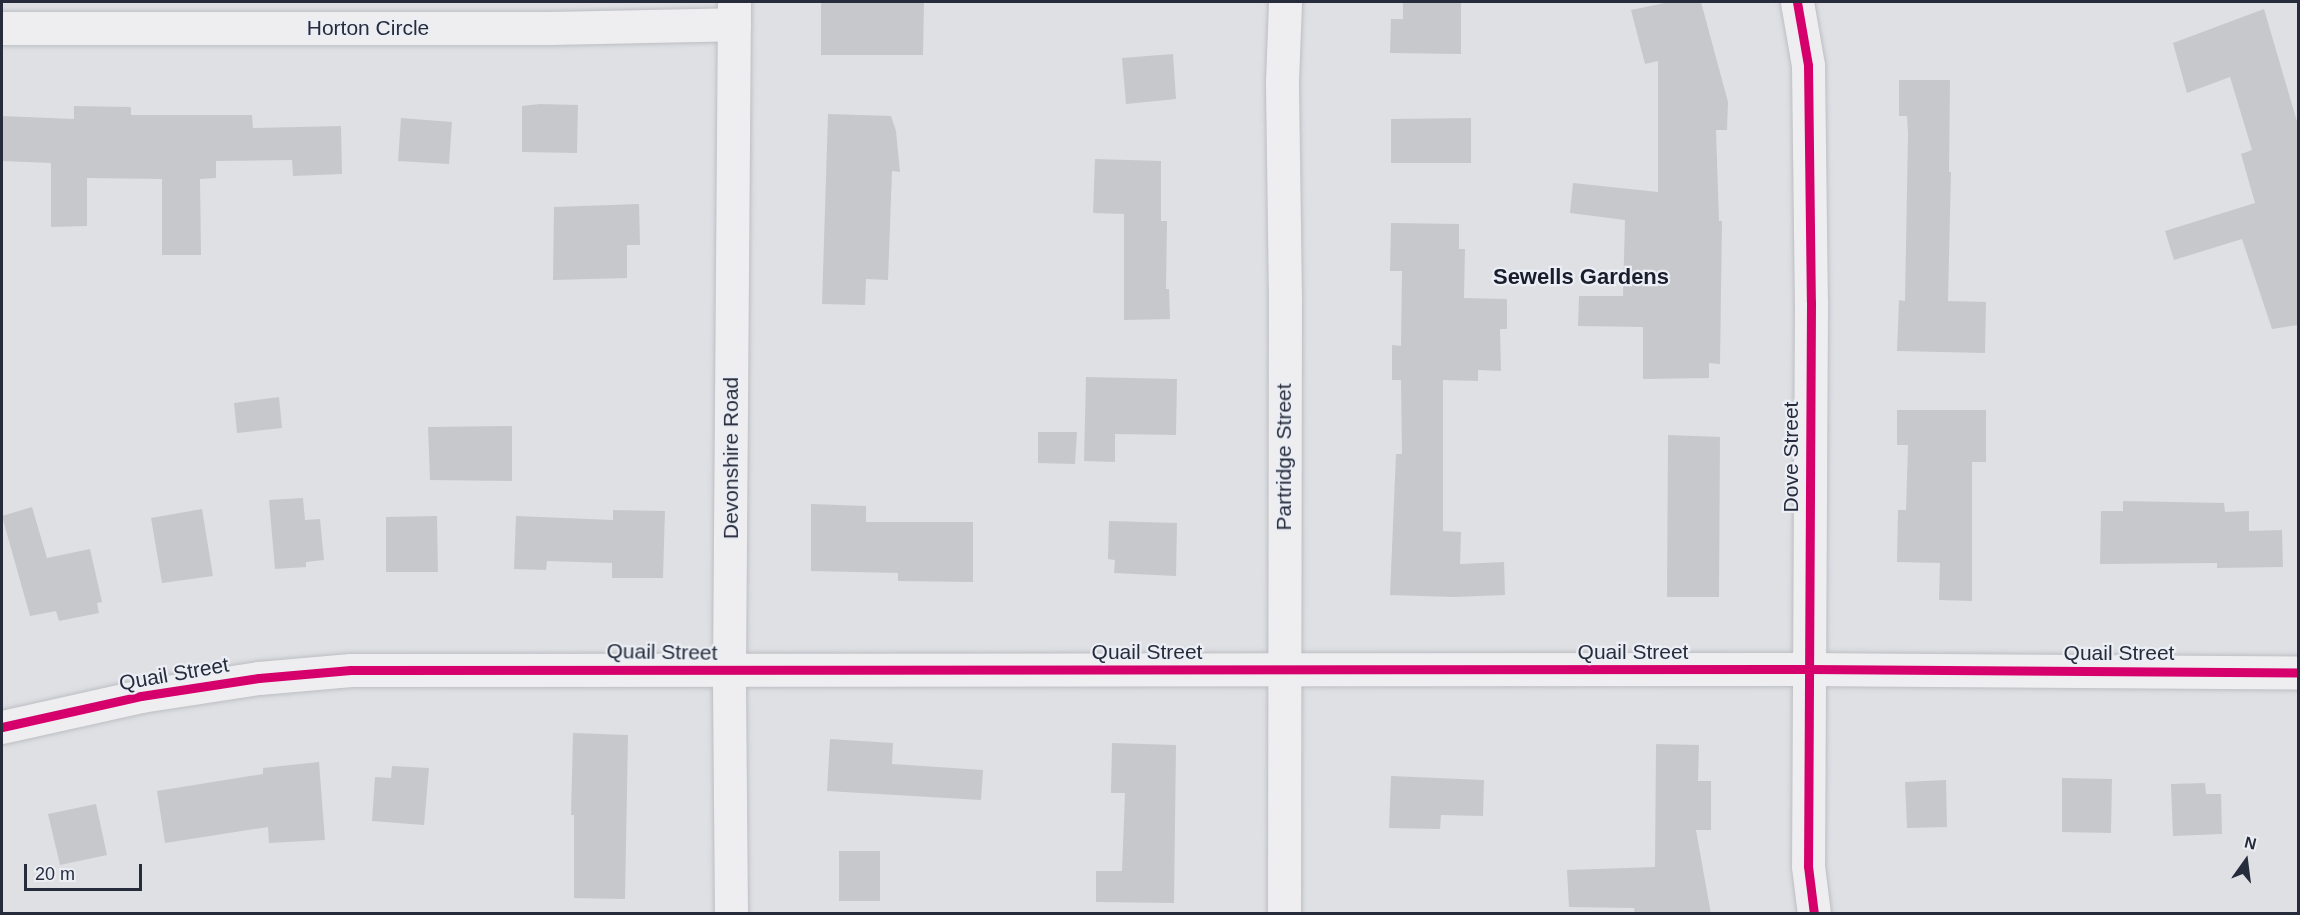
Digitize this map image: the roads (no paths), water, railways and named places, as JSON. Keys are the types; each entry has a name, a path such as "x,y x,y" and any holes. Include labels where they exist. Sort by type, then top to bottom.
{"street":[{"name":"Partridge Street","path":"1284,914 1285,300 1282,81 1285,2"},
{"name":"Dove Street","path":"1797,2 1808,65 1811,302 1808,866 1814,914"},
{"name":"Horton Circle","path":"2,28 550,28 734,13"},
{"name":"Devonshire Road","path":"731,914 729,671 734,13"},
{"name":"Quail Street","path":"2,727 141,696 259,678 351,670 477,668 729,671 1808,669 2298,672"}],"district":[{"name":"Sewells Gardens","path":"1581,277"}]}
